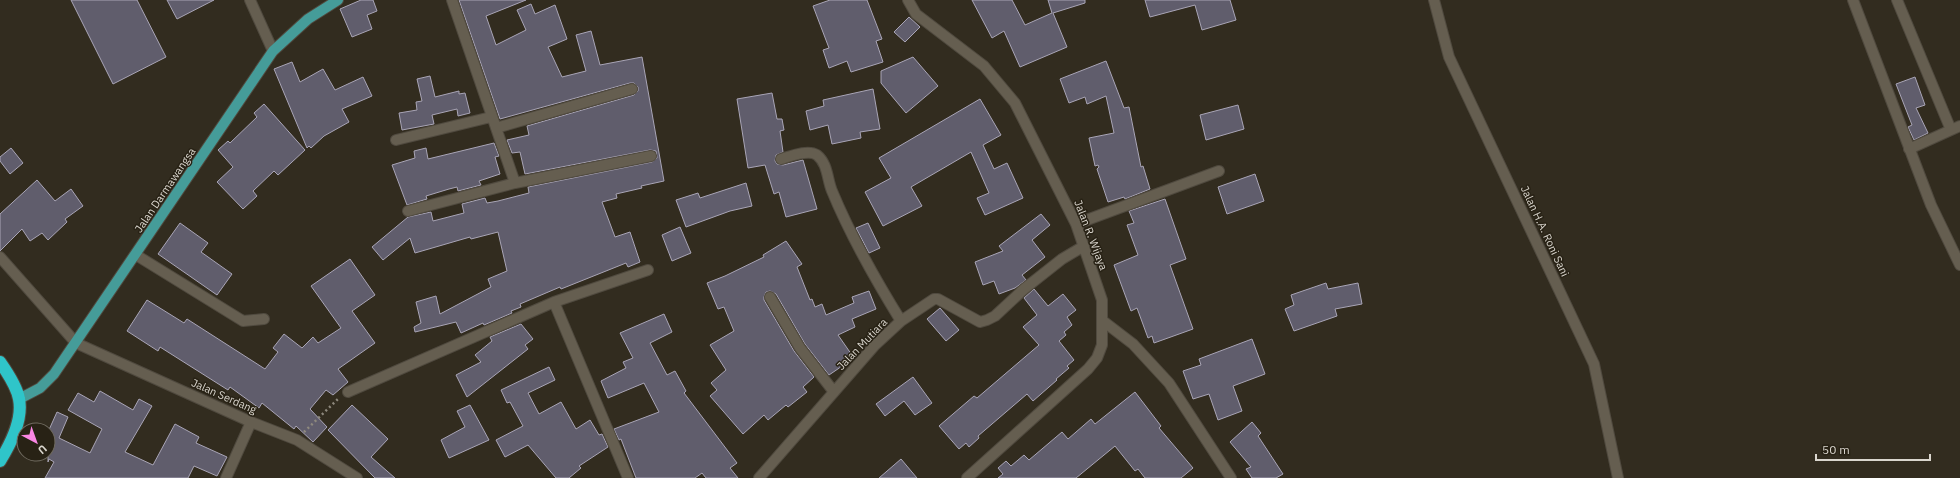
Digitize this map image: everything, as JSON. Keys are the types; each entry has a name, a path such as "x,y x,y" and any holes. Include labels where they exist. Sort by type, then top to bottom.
{"highway":[{"path":"0,362 19,399 18,419 11,443 0,461"}],"main road":[{"name":"Jalan Darmawangsa","path":"19,399 40,388 54,374 273,51 308,19 338,0"}],"street":[{"path":"250,0 273,51"},
{"path":"452,0 491,117 515,183"},
{"name":"Jalan R. Wijaya","path":"908,0 916,14 984,66 1015,103 1076,224 1102,300 1104,321 1102,345 1097,358 1088,369 967,478"},
{"name":"Jalan H.A. Roni Sani","path":"1434,0 1448,57 1594,364 1618,478"},
{"path":"1853,0 1931,205 1960,266"},
{"path":"1897,0 1955,128 1909,149"},
{"path":"496,128 632,89"},
{"path":"396,140 491,117"},
{"path":"781,159 807,153 816,154 823,162 831,190 868,266 901,321"},
{"path":"408,210 515,183 651,156"},
{"path":"1076,224 1219,171"},
{"name":"Jalan Mutiara","path":"759,478 875,345 901,321 934,299 938,299 980,322 988,320 996,316 1024,289 1084,246"},
{"path":"136,255 243,321 264,319"},
{"path":"0,257 76,343"},
{"path":"348,392 554,302 648,270"},
{"path":"770,297 800,348 834,392"},
{"path":"554,302 628,478"},
{"path":"1104,321 1133,344 1169,383 1231,478"},
{"name":"Jalan Serdang","path":"76,343 251,422 296,440 358,478"},
{"path":"226,478 251,422"}],"path":[{"path":"296,440 311,424 348,392"}],"building":[{"path":"71,0 137,0 166,57 113,84"},
{"path":"167,0 214,0 177,19"},
{"path":"361,0 373,0 377,11 367,15 372,29 352,37 340,9"},
{"path":"459,0 526,0 486,16 496,45 526,30 517,10 531,4 535,14 555,5 567,39 548,47 562,77 586,71 576,35 591,31 600,65 642,57 664,181 616,194 617,198 602,202 615,237 630,232 640,262 628,267 626,263 561,289 560,287 520,304 521,307 511,311 512,313 484,325 483,323 461,333 456,322 415,332 414,327 421,323 416,302 436,296 440,314 491,287 488,279 507,271 498,232 471,239 470,237 415,253 410,238 383,260 372,247 408,217 431,212 433,221 464,213 462,204 485,198 487,203 498,201 529,193 528,187 652,162 657,158 656,151 650,150 525,174 520,152 512,153 507,140 529,135 527,126 634,95 638,91 638,87 634,83 630,83 500,119"},
{"path":"830,0 867,0 882,39 876,41 883,62 851,72 847,61 829,68 823,50 829,48 813,6"},
{"path":"972,0 1012,0 1025,25 1052,13 1048,0 1085,0 1085,3 1053,13 1067,47 1020,67 1004,31 992,38"},
{"path":"1145,0 1230,0 1236,20 1202,30 1195,5 1150,17"},
{"path":"909,17 920,27 905,42 894,32"},
{"path":"913,57 938,86 906,113 881,83 881,71"},
{"path":"1106,61 1124,108 1129,107 1141,167 1143,166 1150,189 1125,199 1124,197 1108,202 1097,169 1099,167 1098,165 1095,166 1089,138 1114,133 1106,96 1087,104 1085,97 1069,103 1060,79"},
{"path":"292,62 300,82 323,69 335,90 363,77 372,96 342,109 349,122 324,136 311,148 309,146 307,148 274,69"},
{"path":"430,76 435,97 459,91 459,94 465,93 470,113 458,116 457,109 432,115 434,124 402,130 399,113 417,110 416,102 422,101 417,79"},
{"path":"1915,77 1925,105 1916,108 1928,133 1914,140 1908,127 1912,125 1896,84"},
{"path":"873,89 880,129 860,132 861,138 832,144 828,125 810,130 806,111 824,106 823,100"},
{"path":"772,93 777,119 782,119 784,130 780,131 783,152 776,155 775,161 777,164 783,165 803,160 817,209 786,217 779,192 774,194 765,165 748,168 737,99"},
{"path":"980,99 1001,135 983,145 994,169 1007,163 1023,198 985,215 977,198 989,193 971,152 911,187 922,206 883,226 865,192 891,178 879,158"},
{"path":"264,104 305,150 278,175 274,171 253,191 257,196 243,209 217,182 233,167 218,150 228,141 230,143 257,117 254,113"},
{"path":"1238,105 1244,129 1206,140 1200,115"},
{"path":"494,143 499,156 495,157 500,174 479,181 481,185 458,191 457,187 449,189 426,196 427,199 407,205 392,165 415,158 414,151 426,148 428,159"},
{"path":"11,148 23,163 10,174 0,161 0,157"},
{"path":"1255,174 1264,201 1227,214 1218,187"},
{"path":"37,180 55,201 71,189 83,206 65,219 67,222 48,240 42,233 30,241 22,229 0,251 0,214"},
{"path":"746,183 752,206 730,211 686,227 676,200 698,193 700,198"},
{"path":"1165,199 1186,259 1170,265 1193,329 1154,343 1152,336 1148,338 1137,308 1131,311 1114,265 1138,255 1127,225 1134,223 1129,211"},
{"path":"1041,214 1050,225 1032,240 1045,257 1022,275 1026,280 1015,288 999,294 994,281 983,285 975,262 1003,251 999,246"},
{"path":"180,223 208,243 201,252 232,274 217,295 158,254"},
{"path":"868,223 880,248 869,253 856,228"},
{"path":"680,227 691,253 672,261 662,235"},
{"path":"786,241 802,264 797,267 810,300 812,299 815,307 822,304 826,315 854,303 852,297 869,291 876,309 852,319 855,327 838,335 854,358 829,375 805,344 776,294 770,291 766,292 764,300 794,351 814,377 803,387 807,392 788,407 786,405 768,420 764,415 743,434 710,396 717,390 711,383 726,370 710,345 734,331 724,307 718,309 707,283 764,257 763,255"},
{"path":"350,259 375,295 352,311 375,343 338,369 348,382 333,395 326,390 310,409 327,427 313,442 296,426 294,429 262,403 259,408 230,387 228,390 160,347 158,351 127,331 147,300 184,323 187,319 265,369 278,352 273,348 284,334 302,348 313,337 318,343 341,328 311,286"},
{"path":"1326,283 1328,289 1358,283 1362,304 1335,309 1337,316 1294,331 1285,309 1294,305 1291,295"},
{"path":"1034,289 1048,306 1063,294 1076,310 1067,317 1072,325 1064,332 1066,335 1059,341 1074,360 1067,366 1069,368 1056,379 1057,380 1033,401 1027,394 978,436 979,438 969,447 966,443 959,449 939,426 974,396 977,398 1039,345 1023,327 1037,315 1024,298"},
{"path":"940,308 959,330 946,341 927,319"},
{"path":"664,314 672,332 650,343 667,375 675,371 686,391 684,393 737,463 730,468 738,478 706,478 702,473 695,478 636,478 621,439 619,440 614,429 659,412 644,383 608,398 601,381 626,368 623,362 633,358 620,333"},
{"path":"521,324 533,339 525,345 528,349 467,397 456,375 481,362 475,355 492,341 490,337"},
{"path":"1252,339 1265,374 1233,386 1242,411 1218,420 1209,394 1193,399 1183,371 1201,365 1199,359"},
{"path":"549,367 555,380 528,393 539,414 561,402 576,429 590,420 599,435 602,434 608,447 579,466 581,468 569,478 556,478 528,445 505,457 496,440 523,426 510,402 507,403 501,390"},
{"path":"913,377 932,403 915,415 904,401 885,416 876,404"},
{"path":"100,391 133,410 139,399 152,406 125,452 153,465 175,424 199,437 196,443 227,457 217,476 194,466 188,478 45,478 54,462 56,462 56,422 52,422 57,412 68,417 59,438 90,453 102,429 68,410 78,393 94,402"},
{"path":"1135,392 1161,426 1159,428 1193,468 1181,478 1145,478 1138,469 1135,471 1115,446 1076,478 998,478 1003,474 998,468 1006,461 1011,466 1024,455 1029,460 1062,432 1068,439 1091,419 1095,424"},
{"path":"352,405 388,439 371,457 395,478 375,478 328,430"},
{"path":"470,405 489,440 449,458 441,440 465,427 457,411"},
{"path":"1252,422 1261,433 1258,436 1283,474 1276,478 1252,478 1246,469 1251,467 1230,442"},
{"path":"901,459 917,478 879,478"}]}
